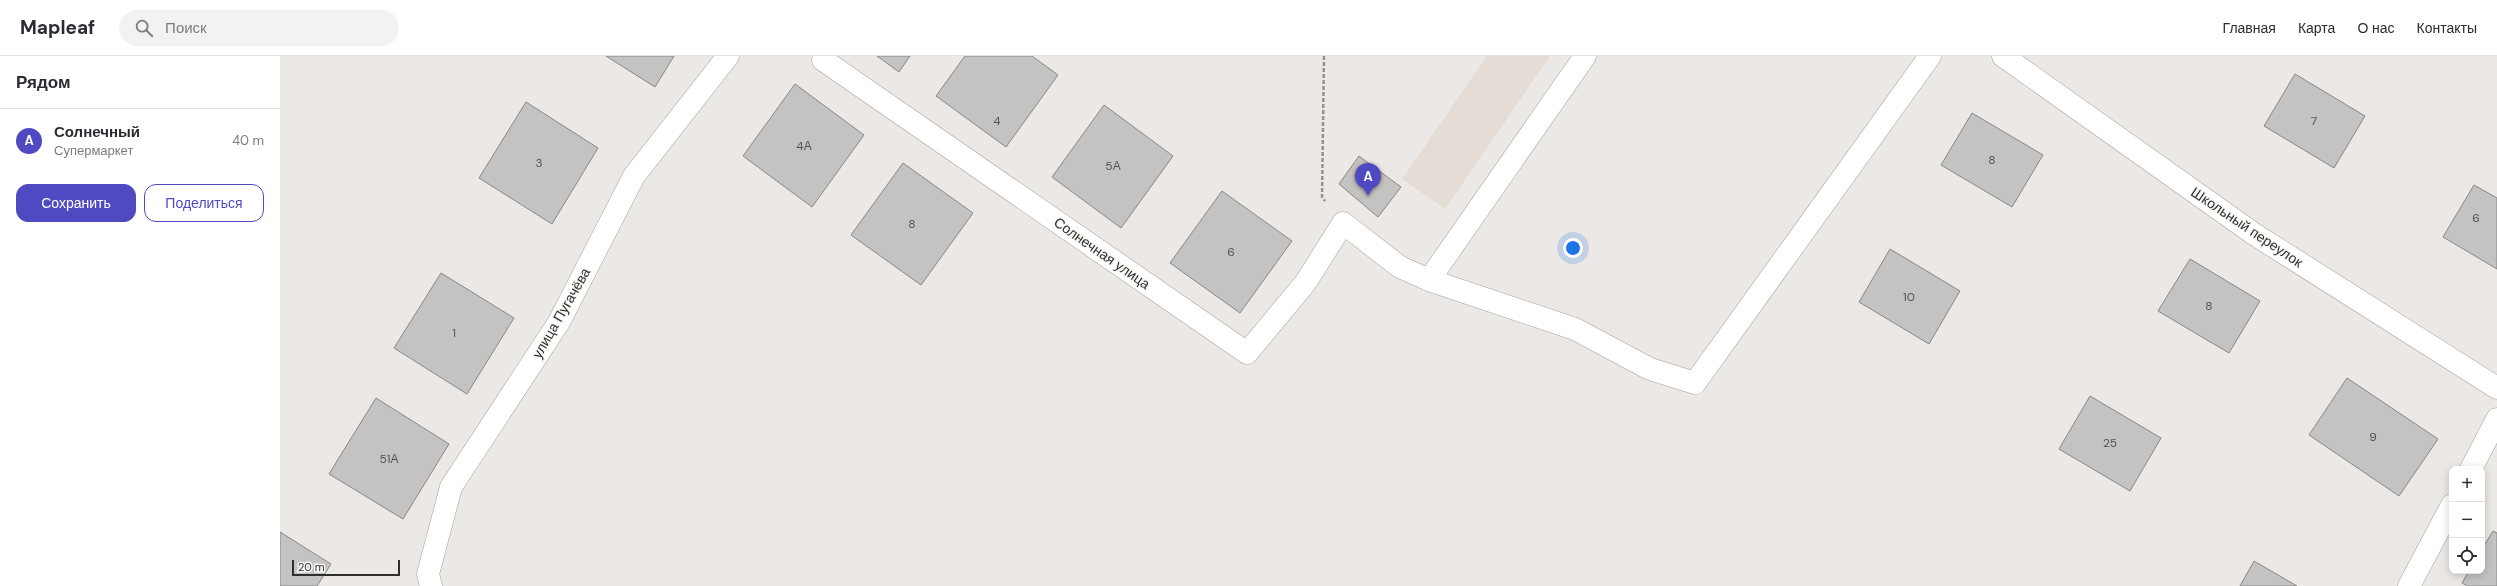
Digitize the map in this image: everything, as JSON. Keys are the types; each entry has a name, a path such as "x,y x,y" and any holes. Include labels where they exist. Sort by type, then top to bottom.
{"street":[{"name":"улица Пугачёва","path":"431,586 428,574 452,487 559,322 634,176 728,56"},
{"path":"1429,280 1522,149 1585,56"},
{"path":"1343,223 1400,267 1429,280 1575,329 1650,369 1695,383 1753,299 1930,56"},
{"name":"Школьный переулок","path":"2003,56 2254,234 2497,388"},
{"name":"Солнечная улица","path":"823,60 1247,353 1306,282 1343,223"},
{"path":"2473,466 2497,419"},
{"path":"2409,586 2449,511"}],"path":[{"path":"1324,56 1322,197 1343,223"}],"shaded area":[{"path":"1487,56 1550,56 1445,209 1402,179"}],"building":[{"path":"606,56 674,56 655,87"},
{"path":"877,56 910,56 899,72"},
{"path":"965,56 1032,56 1058,75 1006,147 936,96"},
{"path":"2295,74 2365,116 2334,168 2264,126"},
{"path":"795,84 864,135 812,207 743,156"},
{"path":"526,102 598,148 552,224 479,178"},
{"path":"1104,105 1173,156 1121,228 1052,177"},
{"path":"1972,113 2043,155 2012,207 1941,165"},
{"path":"1359,156 1401,187 1378,217 1339,184"},
{"path":"903,163 973,213 921,285 851,235"},
{"path":"2474,185 2497,198 2497,269 2443,237"},
{"path":"1222,191 1292,241 1240,313 1170,263"},
{"path":"1890,249 1960,291 1929,344 1859,302"},
{"path":"2190,259 2260,301 2229,353 2158,311"},
{"path":"441,273 514,318 467,394 394,348"},
{"path":"2347,378 2438,439 2399,496 2309,435"},
{"path":"2090,396 2161,438 2130,491 2059,449"},
{"path":"376,398 449,444 403,519 329,474"},
{"path":"2493,531 2497,533 2497,586 2467,586 2462,583 2467,574 2485,574 2485,544"},
{"path":"280,532 331,564 317,586 280,586"},
{"path":"2254,561 2297,586 2240,586"}],"place":[{"name":"Солнечный","path":"1368,196"}]}
